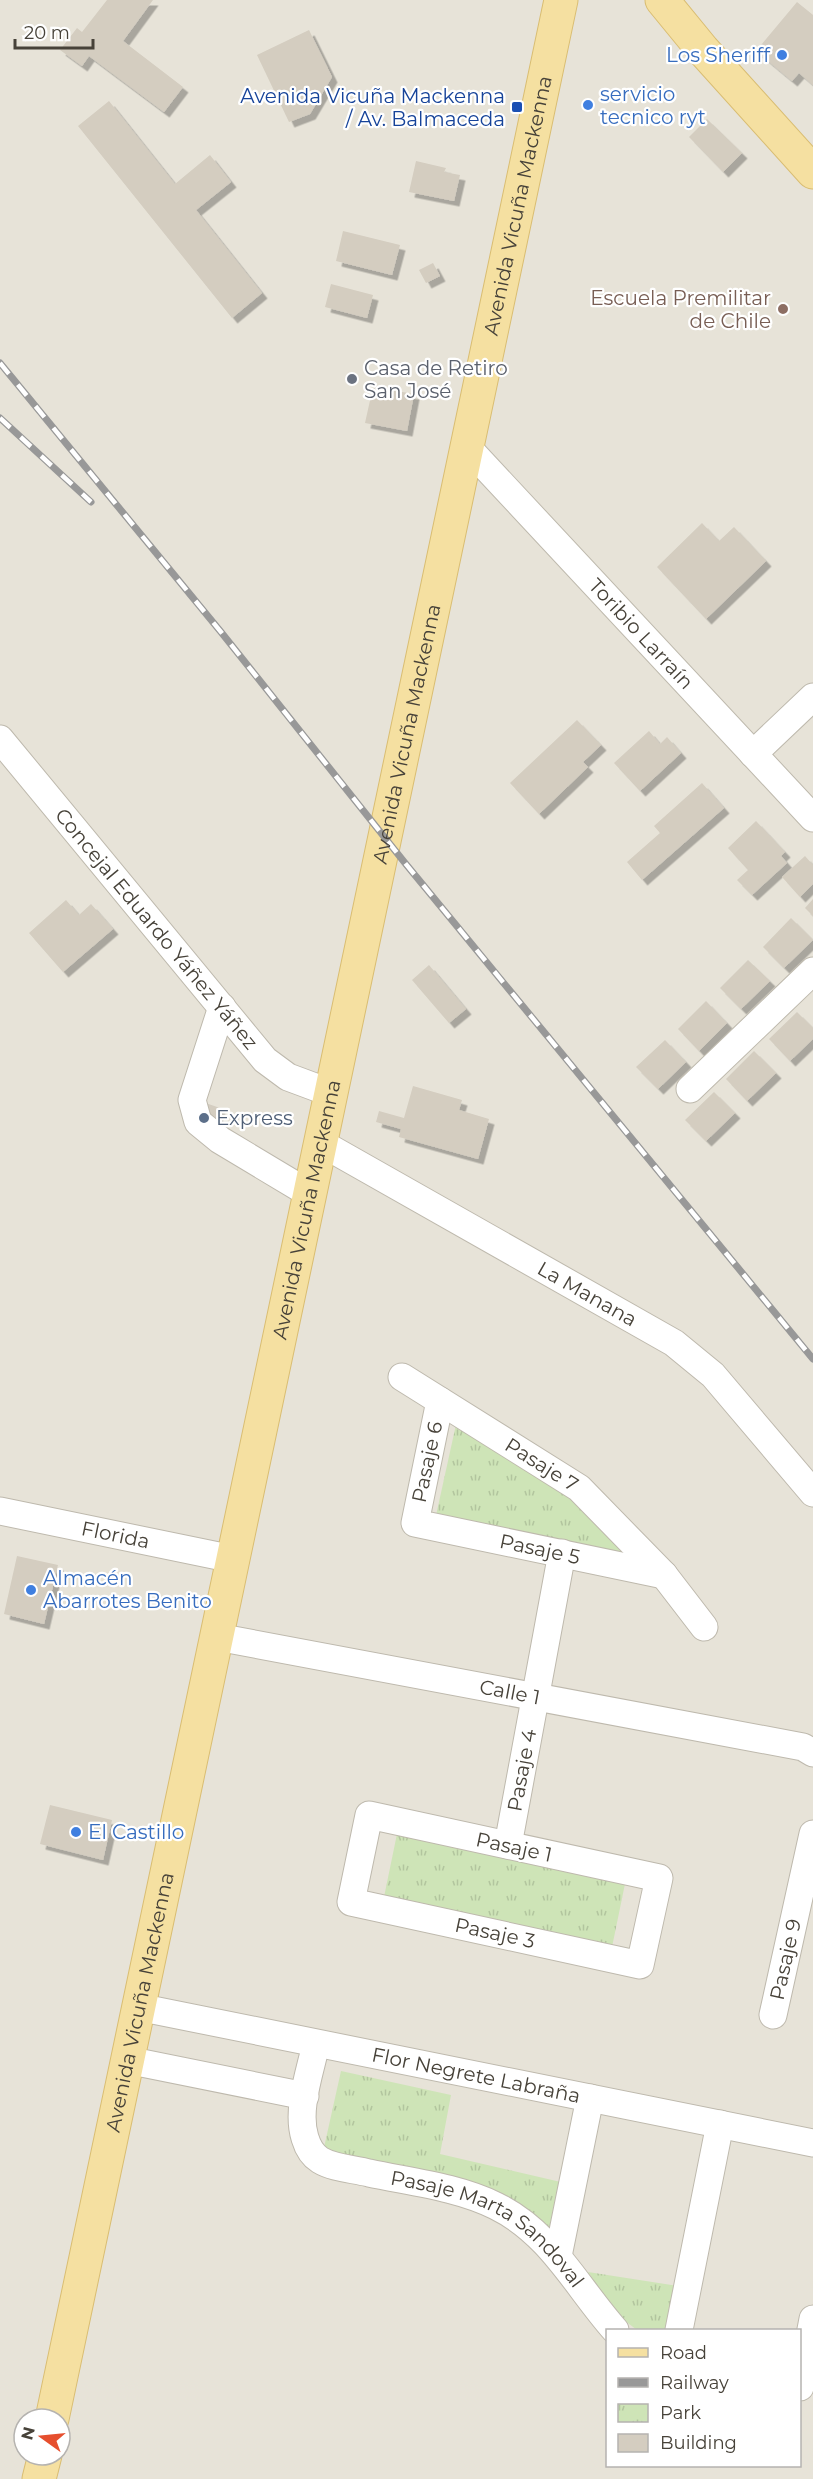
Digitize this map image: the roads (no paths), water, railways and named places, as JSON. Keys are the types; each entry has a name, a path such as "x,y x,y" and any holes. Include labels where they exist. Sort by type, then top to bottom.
{"main road":[{"name":"Avenida Vicuña Mackenna","path":"55,2407 561,0"},
{"path":"662,0 703,50 813,172"}],"street":[{"name":"Toribio Larraín","path":"468,448 813,818"},
{"path":"753,754 813,697"},
{"name":"Concejal Eduardo Yáñez Yáñez","path":"0,739 276,1070 331,1094"},
{"path":"690,1089 813,971"},
{"path":"222,1007 192,1100 198,1122 220,1140 310,1194"},
{"name":"La Manana","path":"321,1143 674,1343 713,1375 813,1493"},
{"name":"Pasaje 7","path":"402,1377 579,1488 664,1575 704,1627"},
{"name":"Pasaje 6","path":"415,1523 440,1401"},
{"name":"Florida","path":"0,1511 233,1559"},
{"name":"Pasaje 5","path":"415,1523 664,1575"},
{"name":"Pasaje 4","path":"507,1845 562,1553"},
{"name":"Calle 1","path":"217,1637 808,1750"},
{"name":"Pasaje 1","path":"351,1902 369,1815 659,1878 640,1965"},
{"name":"Pasaje 9","path":"773,2015 813,1834"},
{"name":"Pasaje 3","path":"351,1902 640,1965"},
{"name":"Flor Negrete Labraña","path":"138,2007 813,2143"},
{"path":"127,2060 305,2096 316,2044"},
{"name":"Pasaje Marta Sandoval","path":"305,2096 304,2137 312,2154 333,2165 447,2189 495,2206 542,2238 613,2329"},
{"path":"558,2256 590,2098"},
{"path":"679,2329 720,2124"},
{"path":"801,2381 813,2319"}],"railway":[{"path":"0,363 221,632 405,863 813,1359"},
{"path":"0,418 91,502"}],"place":[{"name":"Los Sheriff","path":"782,55"},
{"name":"servicio tecnico ryt","path":"588,105"},
{"name":"Avenida Vicuña Mackenna / Av. Balmaceda","path":"517,107"},
{"name":"Escuela Premilitar de Chile","path":"783,309"},
{"name":"Casa de Retiro San José","path":"352,379"},
{"name":"Express","path":"204,1118"},
{"name":"Almacén Abarrotes Benito","path":"31,1590"},
{"name":"El Castillo","path":"76,1832"}]}
